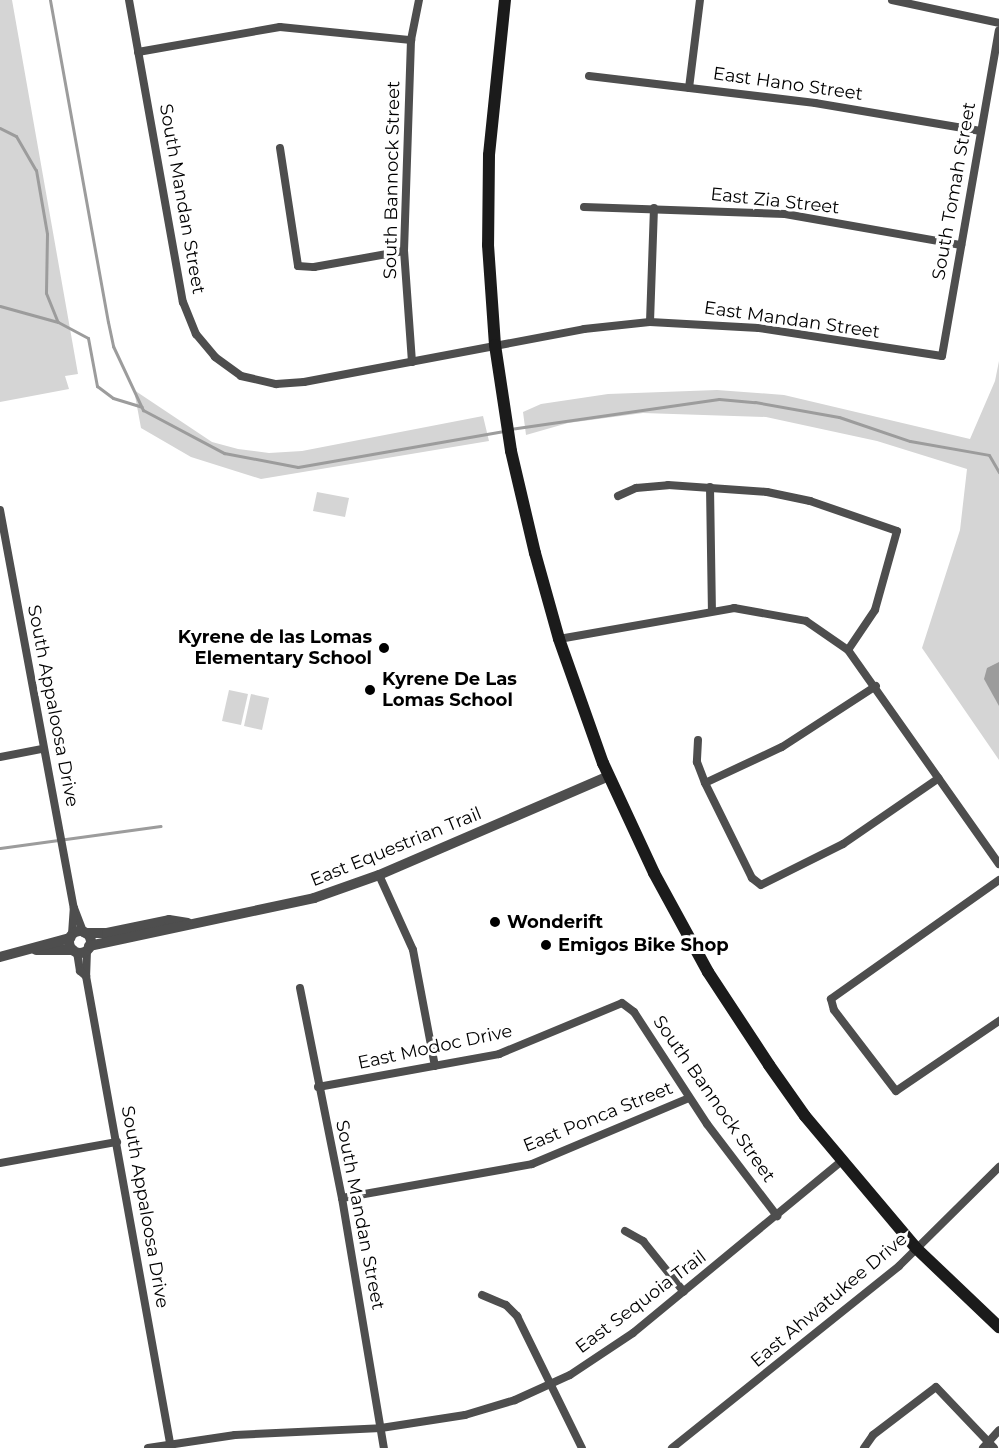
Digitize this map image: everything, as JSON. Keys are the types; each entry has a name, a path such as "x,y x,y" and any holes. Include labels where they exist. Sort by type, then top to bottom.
{"main road":[{"path":"505,0 489,155 488,245 495,345 511,447 559,639 609,776 652,868 708,972 799,1107 916,1248 999,1327"}],"street":[{"name":"South Mandan Street","path":"129,0 183,302 196,334 214,357 241,376 276,384 304,382 495,345"},
{"name":"South Bannock Street","path":"412,362 404,251 411,40 418,0"},
{"path":"688,88 700,0"},
{"path":"892,0 999,23"},
{"path":"138,52 280,27 411,40"},
{"name":"South Tomah Street","path":"942,356 999,31"},
{"name":"East Hano Street","path":"589,76 815,103 981,131"},
{"path":"280,148 298,266 314,267 404,251"},
{"name":"East Zia Street","path":"584,207 784,214 961,245"},
{"path":"650,322 654,208"},
{"name":"East Mandan Street","path":"495,345 585,329 650,322 759,328 942,356"},
{"path":"618,496 647,487 710,487 810,501 897,531 875,610 848,650"},
{"path":"710,487 712,610"},
{"name":"South Appaloosa Drive","path":"0,510 42,749 78,934"},
{"path":"559,639 712,610 753,608 797,618 829,634 848,650 876,686 999,864"},
{"path":"705,783 782,747 876,686"},
{"path":"698,740 697,762 705,783 752,878 760,885 843,844 939,778"},
{"path":"0,757 42,749"},
{"name":"East Equestrian Trail","path":"0,957 36,950 82,949 172,930 188,923 314,898 379,875 609,776"},
{"path":"379,875 413,950 435,1066"},
{"path":"999,879 831,999 834,1010 896,1091 999,1021"},
{"name":"East Equestrian Trail","path":"36,950 78,934 107,933 169,920 188,923"},
{"path":"78,934 82,949"},
{"path":"78,934 82,949"},
{"name":"South Appaloosa Drive","path":"82,949 80,971 86,976 170,1444"},
{"name":"South Mandan Street","path":"300,988 342,1198 384,1448"},
{"name":"South Bannock Street","path":"622,1003 634,1012 690,1098 777,1216"},
{"name":"East Modoc Drive","path":"318,1087 435,1066 517,1048 622,1003"},
{"name":"East Ponca Street","path":"342,1198 532,1164 690,1098"},
{"path":"0,1163 117,1142"},
{"name":"East Sequoia Trail","path":"148,1448 286,1431 381,1428 474,1413 550,1385 601,1356 684,1292 842,1161"},
{"name":"East Ahwatukee Drive","path":"672,1448 833,1322 916,1248 999,1167"},
{"path":"625,1231 643,1241 684,1292"},
{"path":"482,1295 506,1305 517,1316 582,1448"},
{"path":"864,1446 936,1387 989,1446 999,1430"}],"shaded area":[{"path":"0,0 12,0 78,374 65,376 69,389 0,402"},
{"path":"999,361 999,760 922,648 960,530 967,469 877,441 766,417 643,413 568,423 526,435 523,412 541,404 608,394 717,390 784,395 970,439 995,381"},
{"path":"134,390 212,442 238,449 269,453 302,451 483,416 489,441 261,479 191,457 141,428"},
{"path":"317,492 349,498 345,517 313,511"},
{"path":"999,662 999,706 984,679 987,668"},
{"path":"229,690 248,694 241,725 222,721"},
{"path":"251,694 269,698 262,730 244,726"}],"waterway":[{"path":"50,0 113,346 143,410 224,453 298,467 504,431"},
{"path":"0,128 16,136 36,170 47,234 46,293 58,322 88,338 97,386 113,398 142,407"},
{"path":"0,306 58,322"},
{"path":"510,429 719,399 755,402 839,417 910,441 989,455 999,472"},
{"path":"0,848 161,826"}],"place":[{"name":"Kyrene de las Lomas Elementary School","path":"384,648"},
{"name":"Kyrene De Las Lomas School","path":"370,690"},
{"name":"Wonderift","path":"495,922"},
{"name":"Emigos Bike Shop","path":"546,945"}]}
